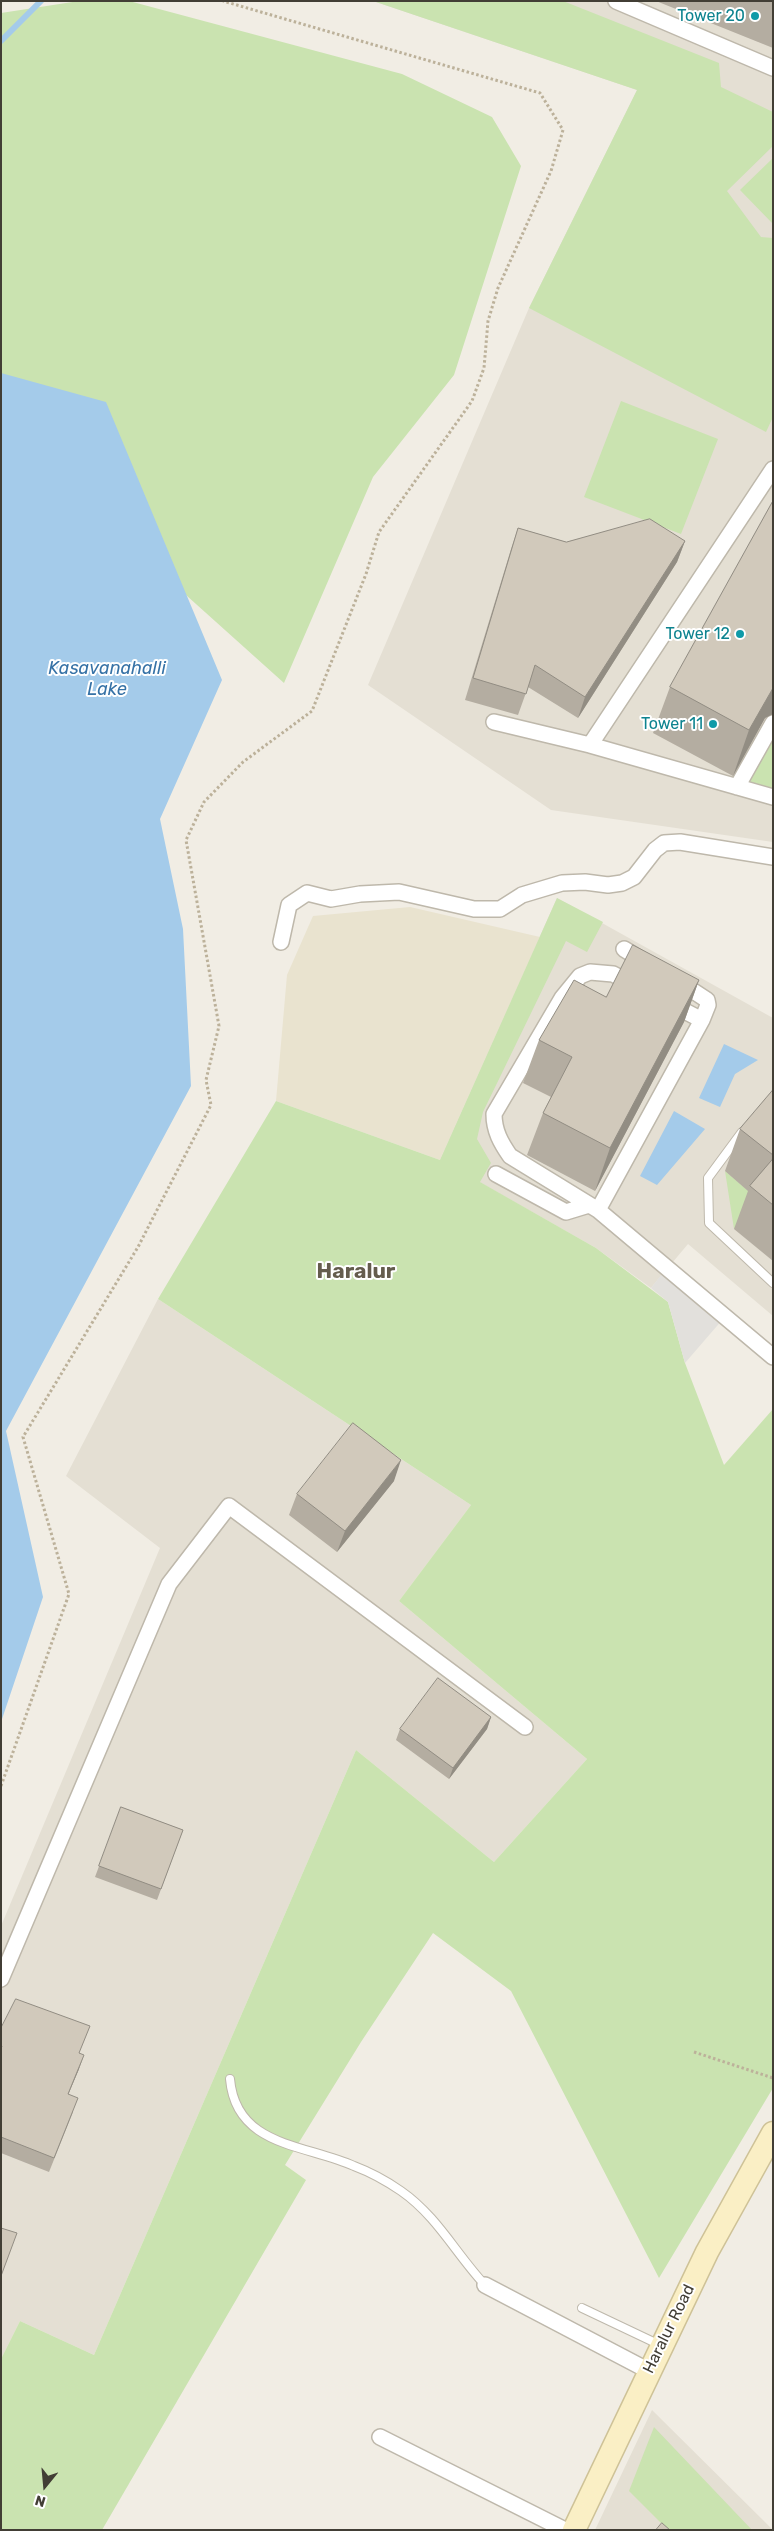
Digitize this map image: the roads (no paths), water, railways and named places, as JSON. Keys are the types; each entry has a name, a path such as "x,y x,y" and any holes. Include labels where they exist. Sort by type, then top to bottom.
{"street":[{"path":"616,1 773,68"},
{"path":"590,745 773,469"},
{"path":"494,722 590,745 773,797"},
{"path":"738,787 773,723"},
{"path":"281,942 289,905 307,892 331,899 360,894 399,892 474,909 500,909 522,894 562,883 585,882 608,885 622,883 634,877 655,850 664,843 680,842 773,857"},
{"path":"594,1208 702,1020 708,1005 707,1000 624,949"},
{"path":"702,1020 613,974 601,972 580,976 553,1010 494,1114 494,1125 502,1145 510,1156 594,1208 773,1357"},
{"path":"496,1174 566,1212 594,1208"},
{"path":"1,1979 169,1584 229,1506 525,1727"},
{"name":"Haralur Road","path":"574,2530 707,2252 773,2133"},
{"path":"485,2285 649,2371"},
{"path":"380,2437 565,2530"}],"lane":[{"path":"747,1125 708,1178 710,1224 773,1283"},
{"path":"230,2079 231,2096 243,2116 259,2132 286,2144 354,2165 401,2191 436,2221 485,2285"},
{"path":"582,2308 662,2346"}],"water":[{"name":"Kasavanahalli Lake","path":"1,373 106,402 222,680 160,819 183,929 191,1086 6,1431 43,1597 1,1722"},
{"path":"724,1044 758,1060 735,1074 720,1107 699,1098"},
{"path":"674,1111 705,1129 657,1185 640,1176"}],"waterway":[{"path":"1,41 41,1"}],"place":[{"name":"Tower 20","path":"755,16"},
{"name":"Tower 12","path":"740,634"},
{"name":"Tower 11","path":"713,724"}],"district":[{"name":"Haralur","path":"356,1272"}]}
